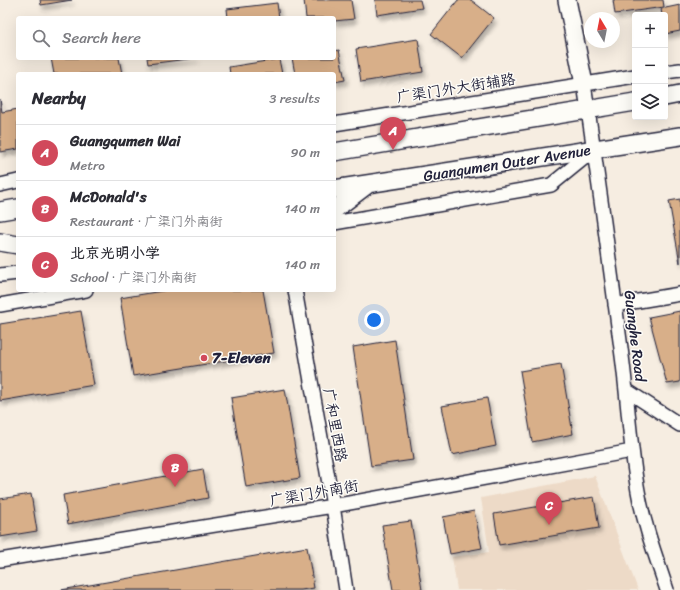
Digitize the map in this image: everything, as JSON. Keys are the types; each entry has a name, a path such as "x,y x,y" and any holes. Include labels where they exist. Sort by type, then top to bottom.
{"main road":[{"path":"567,0 584,84"},
{"path":"668,96 680,94"},
{"path":"336,152 632,103"},
{"name":"Guanqumen Outer Avenue","path":"336,189 680,136"},
{"path":"336,208 369,183"},
{"path":"0,211 16,208"},
{"path":"0,241 16,237"},
{"path":"0,241 16,245"}],"street":[{"path":"668,72 680,70"},
{"name":"广渠门外大街辅路","path":"336,124 632,76"},
{"name":"Guanghe Road","path":"584,84 615,305 638,492 648,535 667,590"},
{"path":"336,223 551,186 594,150"},
{"path":"0,185 16,181"},
{"path":"0,275 16,273"},
{"path":"0,305 75,292"},
{"name":"广和里西路","path":"295,292 333,506 346,590"},
{"path":"615,305 680,294"},
{"path":"626,390 680,425"},
{"name":"广渠门外南街","path":"0,560 333,506 632,451"}],"shaded area":[{"path":"595,476 638,590 457,590 452,557 489,552 481,498"}],"building":[{"path":"40,0 72,0 41,5"},
{"path":"304,0 351,0 354,19 336,21 336,16 306,16"},
{"path":"375,0 420,0 422,8 377,15"},
{"path":"458,0 471,0 494,18 462,58 431,34"},
{"path":"613,0 663,0 664,7 620,13 620,12 615,12"},
{"path":"277,3 279,16 228,16 227,9"},
{"path":"680,5 680,31 668,33 668,12 662,12 661,9"},
{"path":"418,39 423,72 361,82 356,49"},
{"path":"339,50 345,80 336,82 336,72 295,72 292,60 336,60 336,51"},
{"path":"51,60 119,60 122,72 54,72"},
{"path":"147,60 180,60 148,64"},
{"path":"279,60 282,72 230,72 229,67"},
{"path":"0,99 2,112 16,109 16,149 0,152"},
{"path":"680,199 680,263 669,201"},
{"path":"156,292 263,292 274,353 133,376 120,298"},
{"path":"81,311 94,385 0,401 0,324"},
{"path":"680,311 680,382 667,384 649,317"},
{"path":"395,340 413,460 371,466 353,347"},
{"path":"561,364 573,434 532,442 520,371"},
{"path":"285,389 300,478 246,487 231,398"},
{"path":"487,398 496,446 452,455 442,406"},
{"path":"203,469 208,498 68,524 63,495"},
{"path":"31,494 37,531 0,537 0,499"},
{"path":"594,497 599,528 499,545 494,514"},
{"path":"474,511 482,548 450,554 443,517"},
{"path":"411,521 422,590 393,590 382,525"},
{"path":"307,547 314,588 301,590 61,590"}],"place":[{"name":"Guangqumen Wai","path":"393,150"},
{"name":"7-Eleven","path":"204,358"},
{"name":"McDonald's","path":"175,487"},
{"name":"北京光明小学","path":"549,525"}]}
